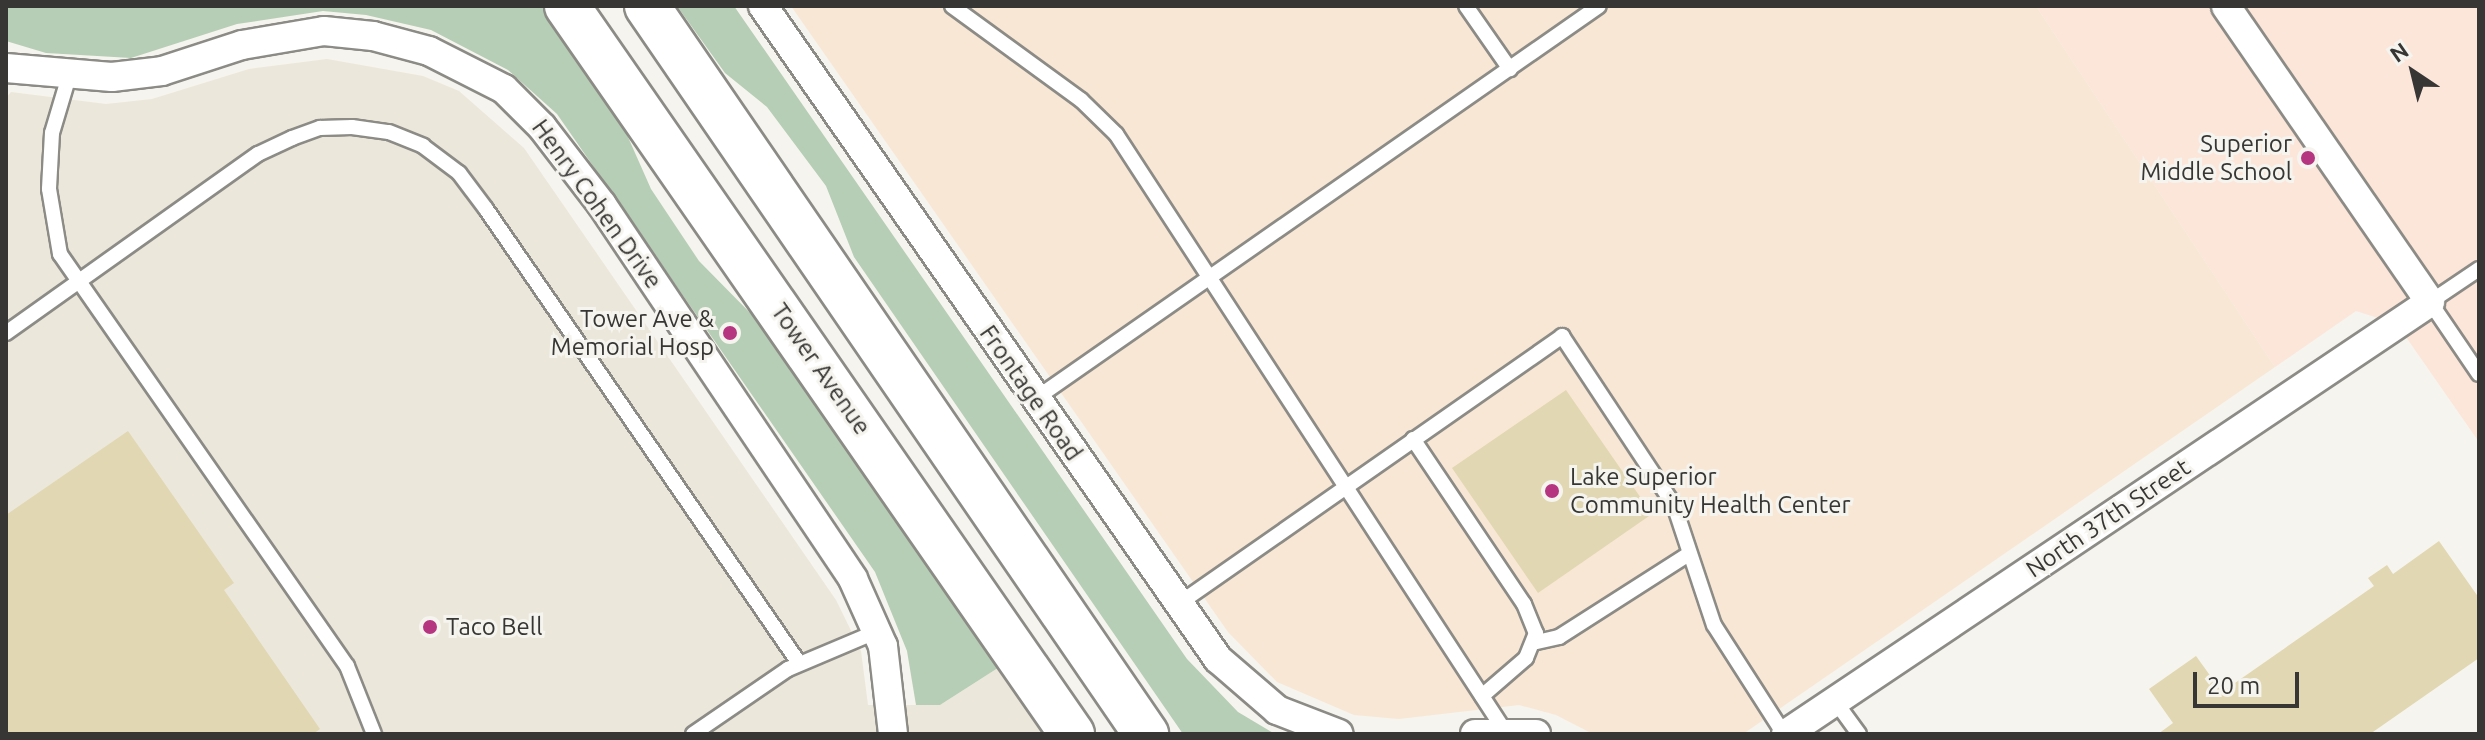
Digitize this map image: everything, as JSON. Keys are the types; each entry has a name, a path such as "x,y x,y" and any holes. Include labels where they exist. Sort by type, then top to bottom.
{"main road":[{"name":"Tower Avenue","path":"567,6 1072,734"},
{"path":"647,6 1146,734"}],"street":[{"name":"Frontage Road","path":"763,6 1176,605 1218,659 1258,698 1298,721 1339,734"},
{"path":"2226,6 2430,302"},
{"name":"Henry Cohen Drive","path":"6,68 69,76 162,71 242,45 324,31 373,36 429,51 504,89 542,127 602,205 839,557 878,631 888,668 893,734"},
{"name":"North 37th Street","path":"1785,734 2430,302"},
{"path":"1475,734 1536,734"}],"lane":[{"path":"952,6 1081,100 1116,134 1506,733"},
{"path":"1466,6 1510,69"},
{"path":"1035,399 1599,6"},
{"path":"69,76 52,133 49,189 52,227 76,283 347,666 374,734"},
{"path":"6,333 258,154 292,138 320,128 352,127 389,132 423,146 459,173 486,209 799,663"},
{"path":"2479,269 2430,302 2479,374"},
{"path":"1176,605 1562,336 1674,505 1687,555 1714,625 1785,734"},
{"path":"1413,439 1524,604 1537,642"},
{"path":"1482,696 1526,658 1537,642 1559,637 1687,555"},
{"path":"693,734 799,663 878,631"},
{"path":"1835,701 1859,734"}],"shaded area":[{"path":"791,6 2036,6 2275,367 1743,734 1593,734 1556,715 1519,705 1399,719 1354,715 1277,682 1228,632"},
{"name":"Superior Middle School","path":"2036,6 2479,6 2479,442 2397,324 2356,311 2275,367"},
{"path":"327,59 423,76 459,91 524,148 836,600 861,651 868,705 940,705 1001,666 1049,734 6,734 6,98 11,92 106,104 152,99 249,69"}],"green space":[{"path":"6,6 543,6 620,119 651,189 699,261 769,332 1001,666 940,705 916,705 907,651 875,572 557,114 508,70 431,30 366,15 323,11 237,24 131,58 46,53 6,41"},
{"path":"677,6 734,6 1187,659 1238,712 1275,734 1183,734 854,257 826,186 767,107 725,73"}],"building":[{"name":"Lake Superior Community Health Center","path":"1566,390 1652,514 1538,593 1452,468"},
{"path":"128,431 234,583 224,590 320,729 313,734 6,734 6,515"},
{"path":"2439,541 2479,598 2479,658 2370,734 2158,734 2173,723 2149,689 2196,656 2222,692 2374,586 2368,578 2387,565 2393,574"}],"place":[{"name":"Superior Middle School","path":"2308,158"},
{"name":"Tower Ave & Memorial Hosp","path":"730,333"},
{"name":"Lake Superior Community Health Center","path":"1552,491"},
{"name":"Taco Bell","path":"430,627"}]}
